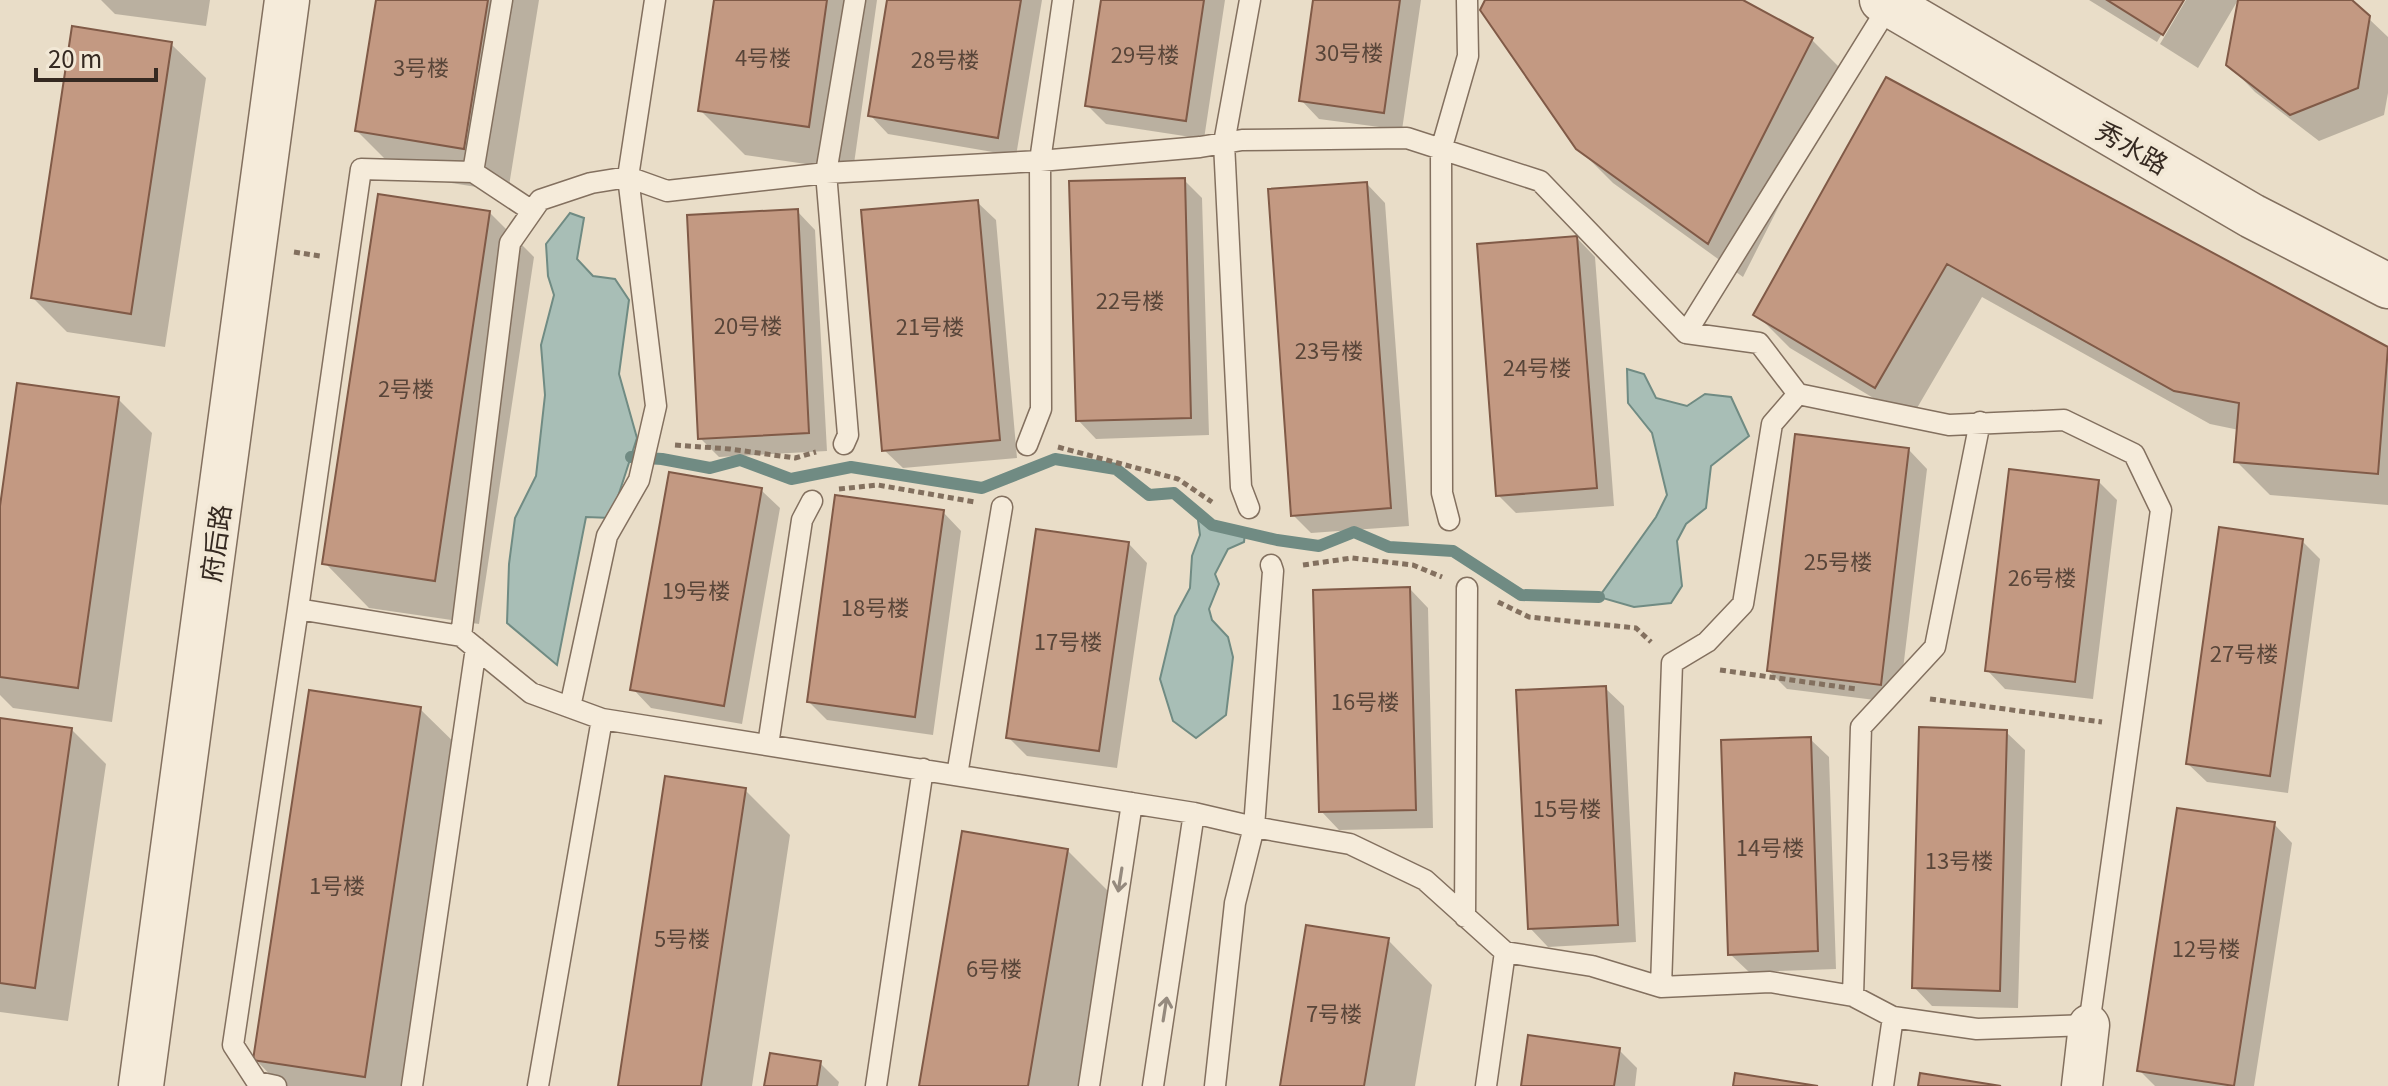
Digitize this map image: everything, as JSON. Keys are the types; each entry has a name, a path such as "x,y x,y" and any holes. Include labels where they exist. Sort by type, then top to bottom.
{"street":[{"name":"府后路","path":"141,1086 287,0"},
{"name":"秀水路","path":"1886,2 2252,216 2388,286"},
{"path":"2082,1086 2089,1025"}],"lane":[{"path":"473,172 502,0"},
{"path":"570,707 607,536 639,480 656,406 628,177 655,0"},
{"path":"844,444 848,435 826,173 855,0"},
{"path":"1027,445 1041,409 1040,161 1063,0"},
{"path":"1249,508 1241,487 1224,143 1250,0"},
{"path":"1449,520 1442,493 1441,150 1468,56 1467,0"},
{"path":"1686,333 1886,2"},
{"path":"298,609 469,642 531,693 602,719 1194,813 1350,844 1425,880 1505,952 1592,966 1661,987 1770,982 1853,996 1893,1017 1977,1029 2089,1025 2161,510 2134,454 2064,420 1949,425 1798,394 1759,343 1686,333 1540,181 1407,138 1242,140 1040,161 826,173 667,191 628,177 591,183 540,200 510,243 469,642 412,1086"},
{"path":"276,1086 257,1082 233,1045 361,169 473,172 532,211"},
{"path":"1661,987 1672,663 1707,642 1743,604 1772,424 1798,394"},
{"path":"1853,996 1861,727 1935,647 1980,422"},
{"path":"768,745 802,520 812,501"},
{"path":"957,775 1002,507"},
{"path":"1215,1086 1235,903 1254,827 1271,565"},
{"path":"1465,917 1467,588"},
{"path":"538,1086 602,719"},
{"path":"876,1086 923,769"},
{"path":"1089,1086 1132,803"},
{"path":"1153,1086 1194,813"},
{"path":"1486,1086 1505,952"},
{"path":"1883,1086 1893,1017"}],"path":[{"path":"254,247 348,260"},
{"path":"650,431 674,445 795,458 844,444"},
{"path":"1027,445 1069,448 1178,479 1217,505 1249,508"},
{"path":"812,501 845,487 878,485 1002,507"},
{"path":"1271,565 1315,565 1352,558 1413,565 1529,617 1636,628 1672,663"}],"water":[{"path":"570,213 584,218 577,259 593,276 615,279 629,300 619,374 637,438 611,518 586,517 557,665 507,623 509,564 515,518 536,476 545,395 541,345 554,295 548,276 546,244"},
{"path":"1627,369 1644,374 1656,398 1687,406 1705,394 1731,397 1749,436 1711,466 1706,508 1686,524 1677,541 1682,586 1671,603 1634,607 1599,597 1656,517 1667,495 1652,433 1628,403"},
{"path":"1197,512 1212,525 1245,533 1244,542 1228,549 1215,574 1219,584 1209,609 1212,620 1228,637 1233,657 1226,715 1196,738 1173,721 1160,679 1175,616 1190,588 1192,556 1200,535"}],"building":[{"path":"376,0 488,0 464,149 355,131"},
{"path":"714,0 827,0 809,127 698,111"},
{"path":"887,0 1021,0 998,138 868,116"},
{"path":"1101,0 1204,0 1186,121 1085,106"},
{"path":"1313,0 1400,0 1384,113 1299,101"},
{"path":"1485,0 1743,0 1813,38 1708,244 1576,149 1480,10"},
{"path":"2107,0 2184,0 2163,35"},
{"path":"2238,0 2352,0 2370,16 2358,88 2290,115 2226,65"},
{"path":"72,26 172,42 131,314 31,298"},
{"path":"1886,77 2388,347 2378,474 2234,462 2239,403 2174,391 1947,264 1875,388 1753,315"},
{"path":"1185,178 1191,418 1076,421 1069,181"},
{"path":"1367,182 1391,508 1291,516 1268,189"},
{"path":"378,194 490,211 435,581 322,564"},
{"path":"978,200 1000,440 882,451 861,210"},
{"path":"798,209 809,433 698,439 687,215"},
{"path":"1577,236 1597,488 1496,496 1477,244"},
{"path":"17,383 119,397 78,688 0,677 0,506"},
{"path":"1795,434 1909,448 1881,685 1767,671"},
{"path":"2009,469 2099,480 2075,682 1985,671"},
{"path":"669,472 762,488 724,706 630,690"},
{"path":"835,495 944,510 915,717 807,702"},
{"path":"2219,527 2303,539 2270,776 2186,764"},
{"path":"1036,529 1129,542 1099,751 1006,738"},
{"path":"1410,587 1416,810 1319,812 1313,590"},
{"path":"1606,686 1618,925 1528,929 1516,690"},
{"path":"309,690 421,707 365,1077 253,1060"},
{"path":"0,718 72,728 35,988 0,983"},
{"path":"1919,727 2007,730 2000,991 1912,988"},
{"path":"1811,737 1818,951 1728,955 1721,740"},
{"path":"665,776 746,788 701,1086 618,1086"},
{"path":"2177,808 2275,822 2234,1086 2137,1071"},
{"path":"962,831 1068,849 1028,1086 919,1086"},
{"path":"1306,925 1389,938 1364,1086 1280,1086"},
{"path":"1528,1035 1620,1048 1614,1086 1521,1086"},
{"path":"770,1053 821,1061 817,1086 764,1086"},
{"path":"1735,1073 1818,1086 1733,1086"},
{"path":"1920,1073 2001,1086 1918,1086"}],"waterway":[{"path":"631,457 710,468 740,460 791,479 851,467 982,488 1055,459 1116,469 1149,495 1174,493 1212,525 1319,546 1354,532 1389,547 1453,551 1521,595 1599,597"}]}
